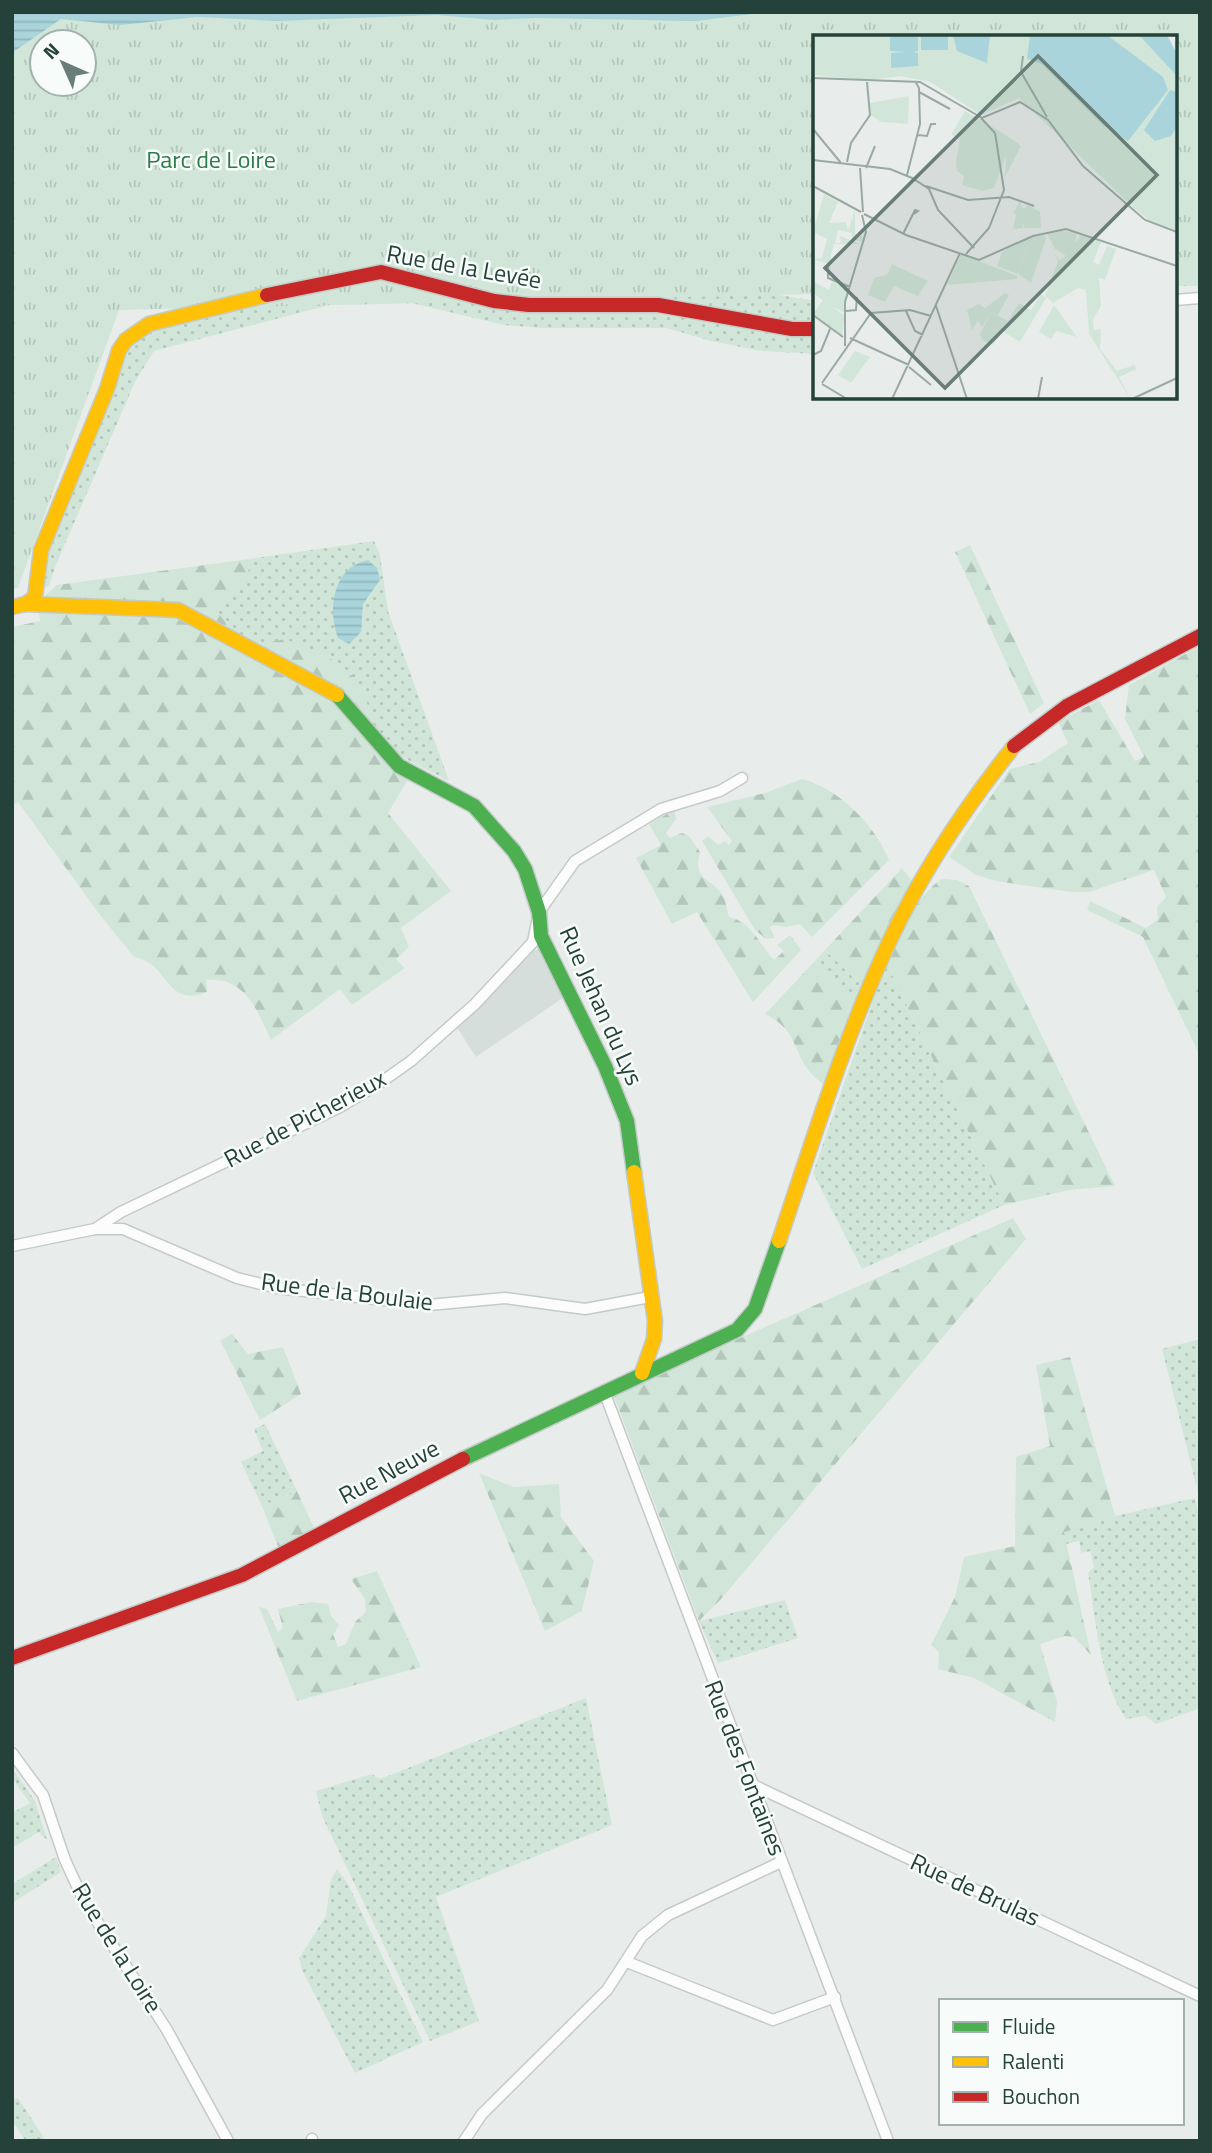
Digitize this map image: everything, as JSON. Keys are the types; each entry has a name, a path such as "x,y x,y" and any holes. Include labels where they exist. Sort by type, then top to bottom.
{"street":[{"name":"Rue de la Levée","path":"19,606 35,597 41,550 102,401 119,350 137,330 162,320 331,280 382,272 494,301 540,305 658,305 792,329 813,329"},
{"path":"1177,300 1200,298"},
{"name":"Rue Jehan du Lys","path":"19,606 178,610 340,698 399,766 474,806 514,850 525,869 539,912 541,936 606,1066 627,1121 655,1321 654,1339 642,1373"},
{"name":"Rue Neuve","path":"12,1658 242,1575 447,1466 737,1330 755,1309 829,1094 890,940 927,873 1000,765 1025,735 1067,706 1200,636"},
{"name":"Rue de Picherieux","path":"95,1229 127,1209 340,1107 411,1061 475,1004 533,942 539,912 558,882 576,861 661,809 720,791 742,778"},
{"path":"127,1209 123,1219 128,1230"},
{"name":"Rue de la Boulaie","path":"12,1246 95,1229 128,1230 237,1278 277,1288 429,1305 506,1298 585,1309 650,1297"},
{"name":"Rue des Fontaines","path":"605,1394 888,2141"},
{"name":"Rue de la Loire","path":"12,1753 43,1795 65,1860 84,1901 154,2008 228,2141"},
{"name":"Rue de Brulas","path":"751,1784 1200,1996"},
{"path":"464,2141 482,2114 607,1990 642,1936 668,1915 781,1862"},
{"path":"627,1962 773,2020 835,1997"}],"shaded area":[{"path":"543,949 566,996 476,1057 456,1026 485,1001 532,950"}],"green space":[{"name":"Parc de Loire","path":"12,12 1200,12 1200,286 1177,286 1177,35 813,35 813,294 119,310 18,588 12,589"},
{"path":"363,246 763,292 813,301 813,326 795,326"},
{"path":"314,287 650,310 813,332 813,354 761,351 711,341 667,328 541,328 504,325 386,297 341,302 154,351 135,382 49,586 40,591 43,557 120,357 140,333"},
{"path":"374,541 380,555 388,611 449,781 392,752 253,646 246,644 217,612 248,577 248,565 242,560"},
{"path":"970,545 1044,703 1030,714 955,552"},
{"path":"242,560 248,564 249,577 217,612 246,644 177,606 40,600 57,585"},
{"path":"39,611 174,613 332,695 410,776 388,813 451,891 401,928 409,947 396,959 405,968 352,1005 340,989 271,1040 248,997 231,983 206,980 207,992 193,996 183,994 175,990 154,967 134,957 18,802 12,805 12,627 40,621"},
{"path":"285,639 334,660 355,679 363,692 374,729 344,696 253,646"},
{"path":"1200,646 1200,1056 1143,937 1087,910 1090,901 1146,928 1158,919 1157,907 1166,897 1154,870 1089,892 1071,892 996,881 976,875 949,857 1010,769 1039,762 1068,743 1058,722 1099,700 1135,761 1144,757 1125,719 1129,685"},
{"path":"802,779 829,791 854,810 875,834 889,860 812,937 800,924 786,927 774,925 770,927 775,938 766,939 755,930 702,841 708,836 718,845 725,841 729,845 732,841 707,807 765,793"},
{"path":"674,810 676,819 666,833 670,838 682,833 689,836 700,852 698,861 701,874 722,894 729,917 744,924 774,960 784,951 777,945 790,935 801,950 753,1002 697,912 672,924 636,858 661,845 649,824"},
{"path":"902,868 913,882 879,948 863,987 825,950"},
{"path":"942,879 957,880 969,886 1115,1186 1069,1190 1004,1205 886,963 916,906"},
{"path":"825,950 863,987 857,1005 815,961"},
{"path":"815,961 857,1005 826,1087 809,1071 783,1026 765,1014"},
{"path":"886,963 1004,1205 862,1269 813,1173"},
{"path":"1013,1218 1026,1239 721,1599 699,1621 613,1394"},
{"path":"232,1334 248,1354 283,1347 301,1394 260,1420 220,1340"},
{"path":"1200,1339 1200,1500 1162,1349"},
{"path":"1070,1357 1115,1516 1064,1532 1091,1655 1074,1637 1065,1636 1040,1644 1057,1702 1055,1722 974,1678 938,1669 939,1652 931,1645 955,1597 964,1557 1015,1546 1016,1457 1050,1446 1036,1365"},
{"path":"265,1424 297,1491 262,1506 241,1462 263,1451 254,1429"},
{"path":"479,1473 514,1487 559,1484 561,1517 594,1561 582,1611 545,1631"},
{"path":"297,1491 315,1530 279,1549 262,1506"},
{"path":"1195,1498 1200,1518 1200,1708 1156,1724 1145,1716 1126,1719 1104,1667 1088,1573 1094,1567 1090,1551 1081,1553 1079,1541 1066,1544 1063,1532 1115,1516"},
{"path":"377,1571 421,1667 297,1701 259,1607 267,1609 278,1632 283,1628 278,1609 311,1602 328,1604 331,1616 339,1625 333,1634 338,1647 346,1644 355,1622 366,1612 365,1599 351,1579"},
{"path":"785,1600 798,1638 718,1663 699,1621"},
{"path":"586,1698 612,1825 436,1897 479,2021 430,2041 322,1816 316,1791 372,1774 380,1779"},
{"path":"12,1768 35,1801 47,1840 39,1832 12,1848 12,1813 30,1803 12,1778"},
{"path":"56,1857 61,1872 12,1903 12,1884"},
{"path":"337,1869 348,1884 423,2042 355,2073 302,1970 299,1958 326,1916 331,1879"},
{"path":"18,2098 46,2141 26,2141 12,2121 12,2101"}],"water":[{"path":"12,12 767,12 696,21 536,18 494,20 436,15 276,21 198,17 120,25 61,19 48,28 28,28 28,42 12,53"},
{"path":"368,560 377,568 380,580 363,604 361,632 349,644 338,638 333,602 340,580 347,571"}],"traffic: fast":[{"path":"337,695 399,766 474,806 514,851 525,869 539,912 541,936 605,1066 627,1121 634,1172"},
{"path":"463,1459 737,1330 755,1309 779,1241"}],"traffic: slow":[{"path":"12,607 26,604 35,597 41,550 107,389 119,350 126,340 149,324 267,295"},
{"path":"26,604 178,610 337,695"},
{"path":"779,1241 844,1051 890,940 916,889 946,840 1014,746"},
{"path":"634,1172 655,1321 654,1339 642,1373"}],"traffic: jam":[{"path":"267,295 381,272 494,301 529,305 658,305 792,329 813,329"},
{"path":"1014,746 1067,706 1200,636"},
{"path":"12,1658 242,1575 463,1459"}]}
